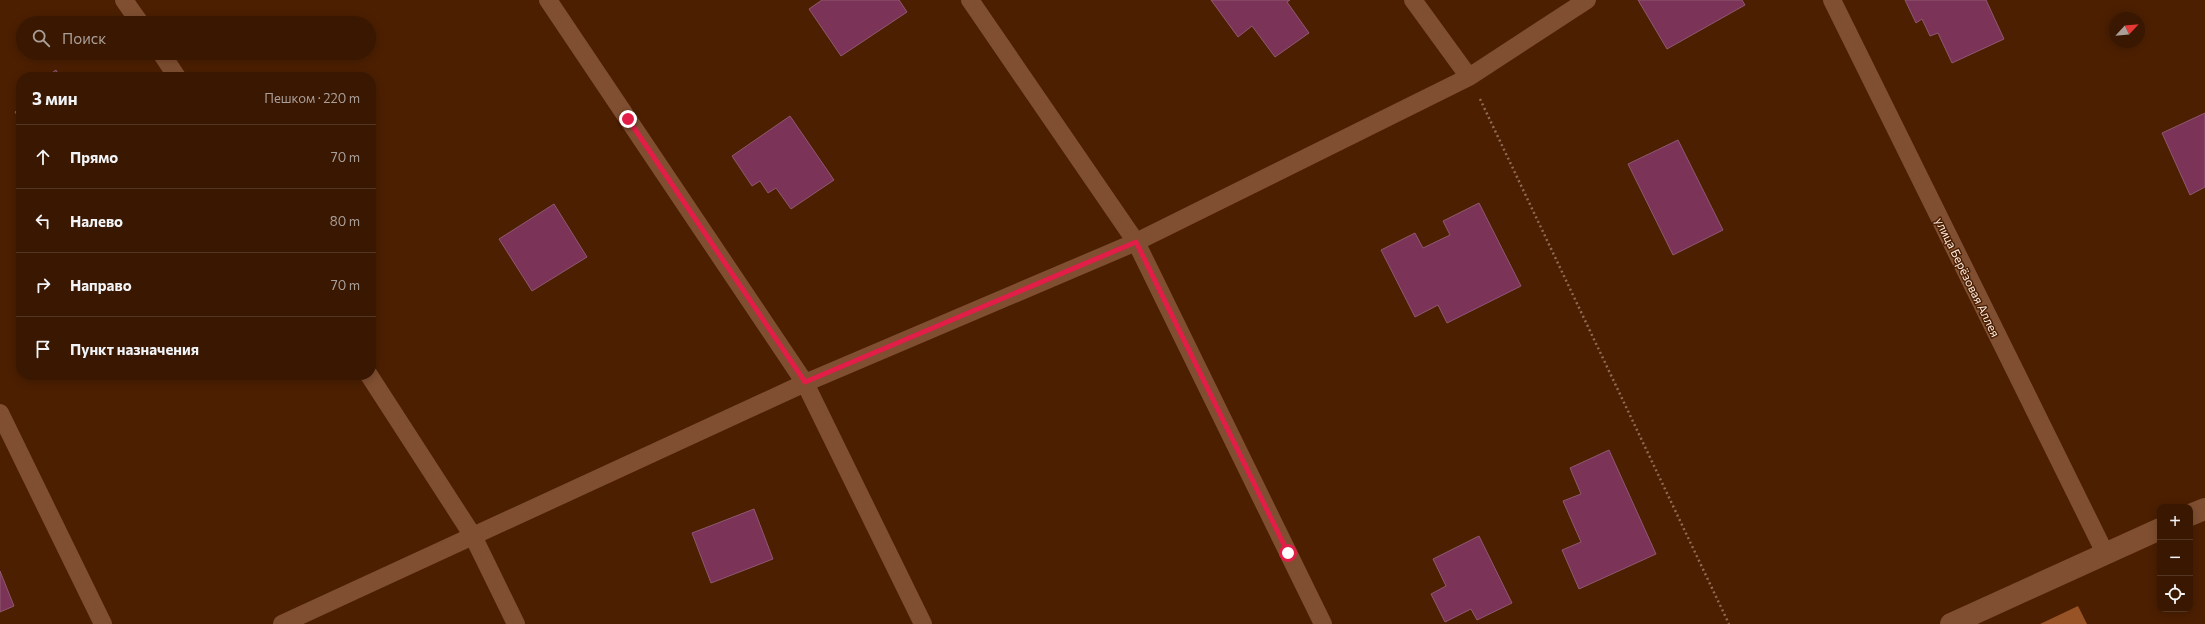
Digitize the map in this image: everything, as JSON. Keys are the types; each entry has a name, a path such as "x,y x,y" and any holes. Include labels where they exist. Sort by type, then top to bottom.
{"street":[{"path":"2193,514 2205,509"},
{"path":"1951,624 2157,530"}],"lane":[{"path":"124,0 135,16"},
{"path":"548,0 805,382 923,624"},
{"path":"970,0 1136,242 1323,624"},
{"path":"1413,0 1469,77"},
{"path":"282,624 805,382 1136,242 1469,77 1587,0"},
{"name":"улица Берёзовая Аллея","path":"1832,0 2105,553"},
{"path":"166,60 174,72"},
{"path":"372,380 473,536 516,624"},
{"path":"0,413 103,624"}],"path":[{"path":"1469,77 1729,624"}],"shaded area":[{"path":"2078,606 2087,624 2040,624"}],"building":[{"path":"822,0 899,0 907,12 841,56 809,9"},
{"path":"1211,0 1290,0 1287,2 1309,33 1275,57 1252,26 1238,37"},
{"path":"1638,0 1742,0 1745,5 1667,49"},
{"path":"1905,0 1986,0 2004,39 1952,63 1938,33 1930,36 1922,19 1916,23"},
{"path":"2205,113 2205,187 2190,195 2162,133"},
{"path":"790,116 834,180 791,209 776,188 768,193 760,181 752,186 732,156"},
{"path":"1678,140 1723,230 1673,255 1628,164"},
{"path":"1479,203 1521,286 1447,323 1438,305 1415,317 1381,250 1415,233 1423,248 1450,235 1443,221"},
{"path":"554,204 587,257 532,291 499,239"},
{"path":"1609,450 1656,554 1579,589 1562,550 1581,542 1563,501 1581,494 1570,468"},
{"path":"754,509 773,559 711,583 692,533"},
{"path":"1479,536 1512,603 1477,620 1471,609 1445,622 1431,594 1446,586 1433,559"},
{"path":"0,571 14,606 0,612"}],"route":[{"path":"628,119 805,382 1136,242 1288,553"}]}
